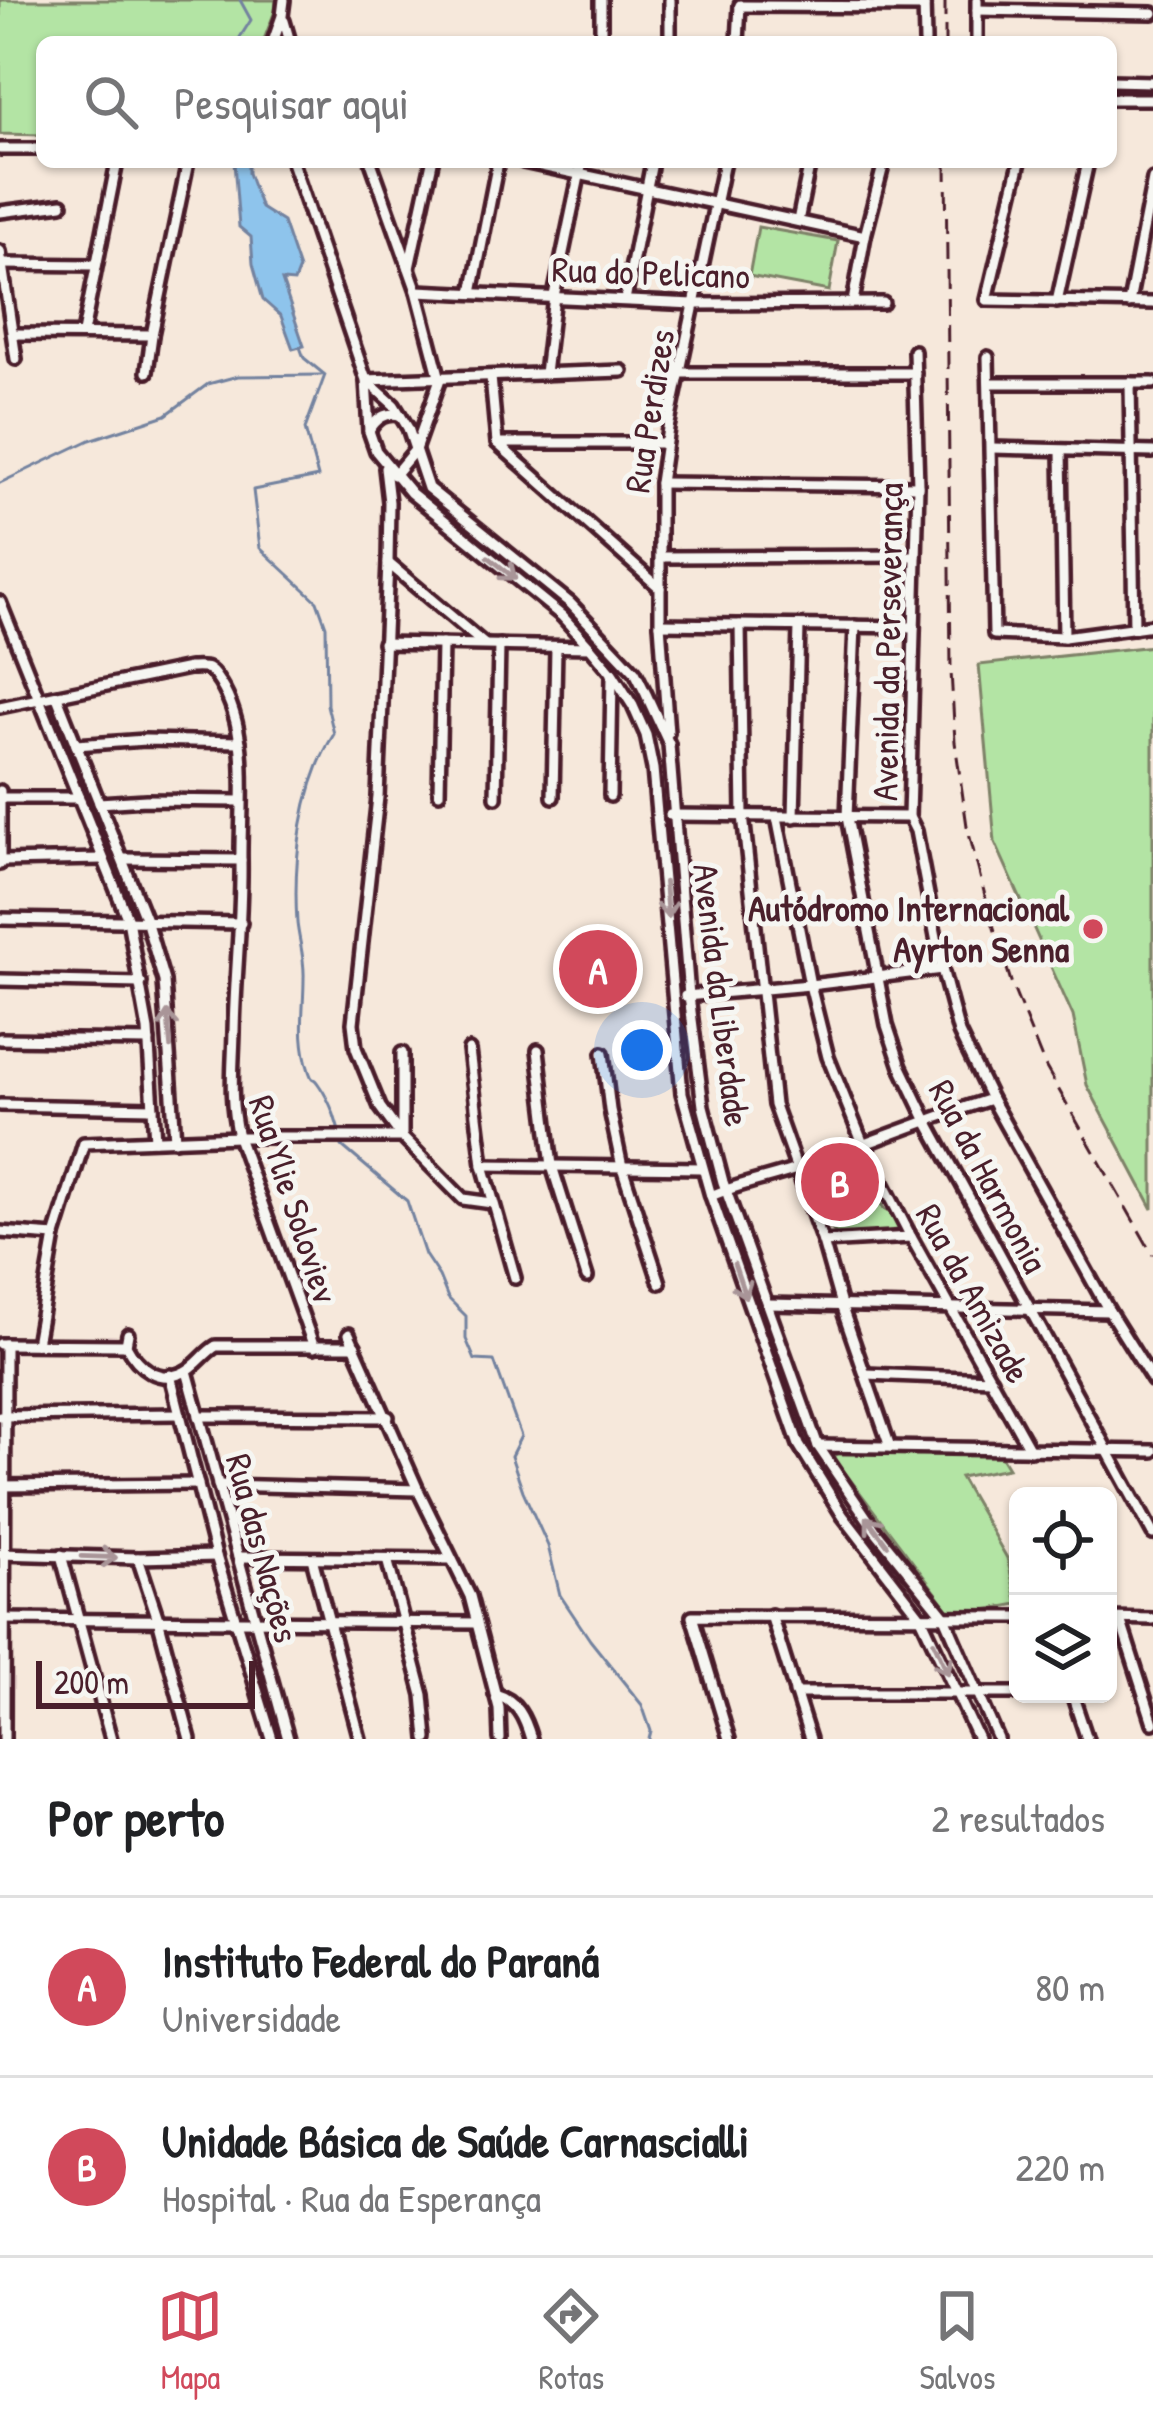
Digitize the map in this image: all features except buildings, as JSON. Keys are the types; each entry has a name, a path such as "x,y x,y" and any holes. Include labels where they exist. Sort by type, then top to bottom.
{"street":[{"path":"275,36 284,0"},
{"path":"601,0 601,36"},
{"path":"670,0 670,36"},
{"path":"738,36 740,3 924,4 925,36"},
{"path":"977,36 977,5 1153,13"},
{"path":"282,16 288,36"},
{"path":"1117,80 1153,82"},
{"path":"1117,99 1153,98"},
{"path":"0,149 36,149"},
{"path":"82,333 116,168"},
{"path":"147,372 187,168"},
{"path":"294,168 366,380 369,431 385,464 389,502 378,797 353,1023 356,1048 380,1107 402,1137 463,1199 492,1203"},
{"path":"373,168 417,291 440,379 415,450 394,475 389,502"},
{"path":"409,270 431,168"},
{"path":"472,293 497,168"},
{"path":"545,374 554,296 581,168 717,206 865,236"},
{"path":"625,300 651,168"},
{"name":"Rua Perdizes","path":"669,744 660,624 660,483 723,168"},
{"path":"798,221 809,168"},
{"path":"854,302 882,168"},
{"path":"1019,168 987,301 1153,304"},
{"path":"1057,302 1087,168"},
{"path":"1129,303 1153,179"},
{"path":"0,212 62,205"},
{"path":"394,227 417,230"},
{"path":"0,251 16,359"},
{"path":"2,264 95,265"},
{"name":"Rua do Pelicano","path":"417,291 694,304 884,303"},
{"path":"13,334 152,334"},
{"name":"Avenida da Perseverança","path":"914,351 918,486 909,817 916,831 942,969 959,1033 991,1099 1108,1311 1153,1381"},
{"path":"988,357 994,634 1064,637 1153,626"},
{"path":"366,380 622,371"},
{"path":"680,373 915,373"},
{"path":"490,377 497,443 660,588"},
{"name":"Avenida da Liberdade","path":"366,380 394,405 408,428 428,488 570,603 635,672 669,744 689,996 703,1106 725,1189 818,1446 875,1530 945,1617 998,1739"},
{"path":"989,383 1153,383"},
{"path":"1130,383 1135,628"},
{"path":"369,431 384,416 400,416"},
{"path":"497,443 665,443"},
{"path":"992,448 1153,452"},
{"path":"1061,451 1064,637"},
{"name":"Avenida da Liberdade","path":"385,464 411,494 562,616 612,673 633,706 646,735 658,816 682,1093 710,1196 799,1445 843,1516 921,1617 978,1739"},
{"path":"660,483 918,486"},
{"path":"389,502 401,491 411,494"},
{"path":"661,557 916,556"},
{"path":"388,563 484,644"},
{"path":"0,602 128,920 149,1041 154,1140"},
{"path":"660,624 914,627"},
{"path":"740,625 743,815 774,1105 890,1447"},
{"path":"794,817 799,626"},
{"name":"Rua da Harmonia","path":"855,626 847,817 877,977 901,1067 1153,1534"},
{"path":"383,643 590,647"},
{"path":"439,793 442,644"},
{"path":"496,797 500,645"},
{"path":"553,797 556,647"},
{"name":"Rua Ylie Soloviev","path":"57,698 206,668 230,699 240,742 241,860 230,1084 238,1137 314,1347"},
{"path":"635,672 663,670"},
{"path":"610,796 612,673"},
{"path":"0,707 57,698 100,803 146,920 164,981 175,1140"},
{"path":"76,745 145,740 240,742"},
{"path":"79,798 0,795 0,863 103,859"},
{"path":"100,803 240,801"},
{"path":"658,816 909,817"},
{"name":"Rua da Amizade","path":"777,817 828,1057 863,1144 911,1238 1030,1450"},
{"path":"122,859 241,860"},
{"path":"0,919 241,923"},
{"path":"674,996 942,969"},
{"path":"0,980 141,983"},
{"path":"0,1040 149,1041"},
{"path":"469,1050 483,1166 515,1278"},
{"path":"538,1050 552,1166 586,1277"},
{"path":"402,1054 402,1137"},
{"path":"603,1054 622,1167 660,1283"},
{"path":"710,1196 991,1099"},
{"path":"0,1105 153,1108"},
{"path":"36,1344 55,1236 85,1142 402,1137"},
{"path":"483,1166 702,1168"},
{"path":"0,1232 55,1236"},
{"path":"823,1242 911,1238"},
{"path":"767,1304 1108,1311"},
{"path":"349,1334 470,1596 499,1708 500,1739"},
{"path":"4,1739 2,1344 127,1340 137,1363 148,1371 170,1375 187,1371 216,1346 355,1346"},
{"name":"Rua das Nações","path":"187,1371 288,1739"},
{"path":"866,1374 991,1379"},
{"name":"Rua das Nações","path":"170,1375 216,1556 272,1739"},
{"path":"176,1400 193,1396"},
{"path":"1,1416 179,1414"},
{"path":"199,1416 388,1417"},
{"path":"818,1446 1153,1451"},
{"path":"2,1486 198,1484"},
{"path":"218,1485 418,1490"},
{"path":"2,1554 216,1556"},
{"path":"62,1556 111,1739"},
{"path":"238,1557 451,1559"},
{"path":"138,1558 190,1739"},
{"path":"312,1558 360,1739"},
{"path":"387,1559 423,1695 428,1739"},
{"path":"771,1615 810,1739"},
{"path":"729,1739 692,1616 1009,1617"},
{"path":"1117,1618 1153,1619"},
{"path":"2,1619 476,1623"},
{"path":"1117,1626 1153,1723"},
{"path":"795,1693 1009,1693"},
{"path":"495,1694 515,1705 531,1739"},
{"path":"1075,1703 1087,1739"}],"green space":[{"path":"0,0 276,0 265,36 36,36 36,135 0,134"},
{"path":"758,227 838,241 829,291 749,276"},
{"name":"Autódromo Internacional Ayrton Senna","path":"1153,646 1153,1209 1087,1085 1073,1016 995,842 979,665"},
{"path":"860,1152 881,1203 885,1210 895,1211 905,1234 836,1234 821,1217 816,1197 840,1194 844,1217 850,1220 868,1213 846,1158"},
{"path":"839,1453 999,1453 1008,1468 960,1477 1007,1558 1009,1606 949,1610 833,1457"}],"water":[{"path":"234,168 248,168 261,208 283,222 299,269 294,282 282,281 304,346 293,349 281,316 263,300 251,237 239,227"}],"waterway":[{"path":"240,0 251,20 241,36"},
{"path":"300,347 304,358 325,375 305,429 318,477 253,490 260,548 317,601 326,626 327,705 334,734 307,800 296,874 306,1059 331,1106 342,1146 407,1201 425,1255 448,1298 466,1316 466,1339 475,1360 494,1361 521,1436 511,1456 548,1546 560,1595 642,1705 649,1739"},
{"path":"0,483 90,440 166,415 208,384 238,376 321,375"}],"railway":[{"path":"945,0 945,36"},
{"path":"946,168 951,671 967,826 1013,988 1044,1064 1153,1255"}],"place":[{"name":"Autódromo Internacional Ayrton Senna","path":"1093,929"},
{"name":"Instituto Federal do Paraná","path":"598,969"},
{"name":"Unidade Básica de Saúde Carnascialli","path":"840,1182"}]}
